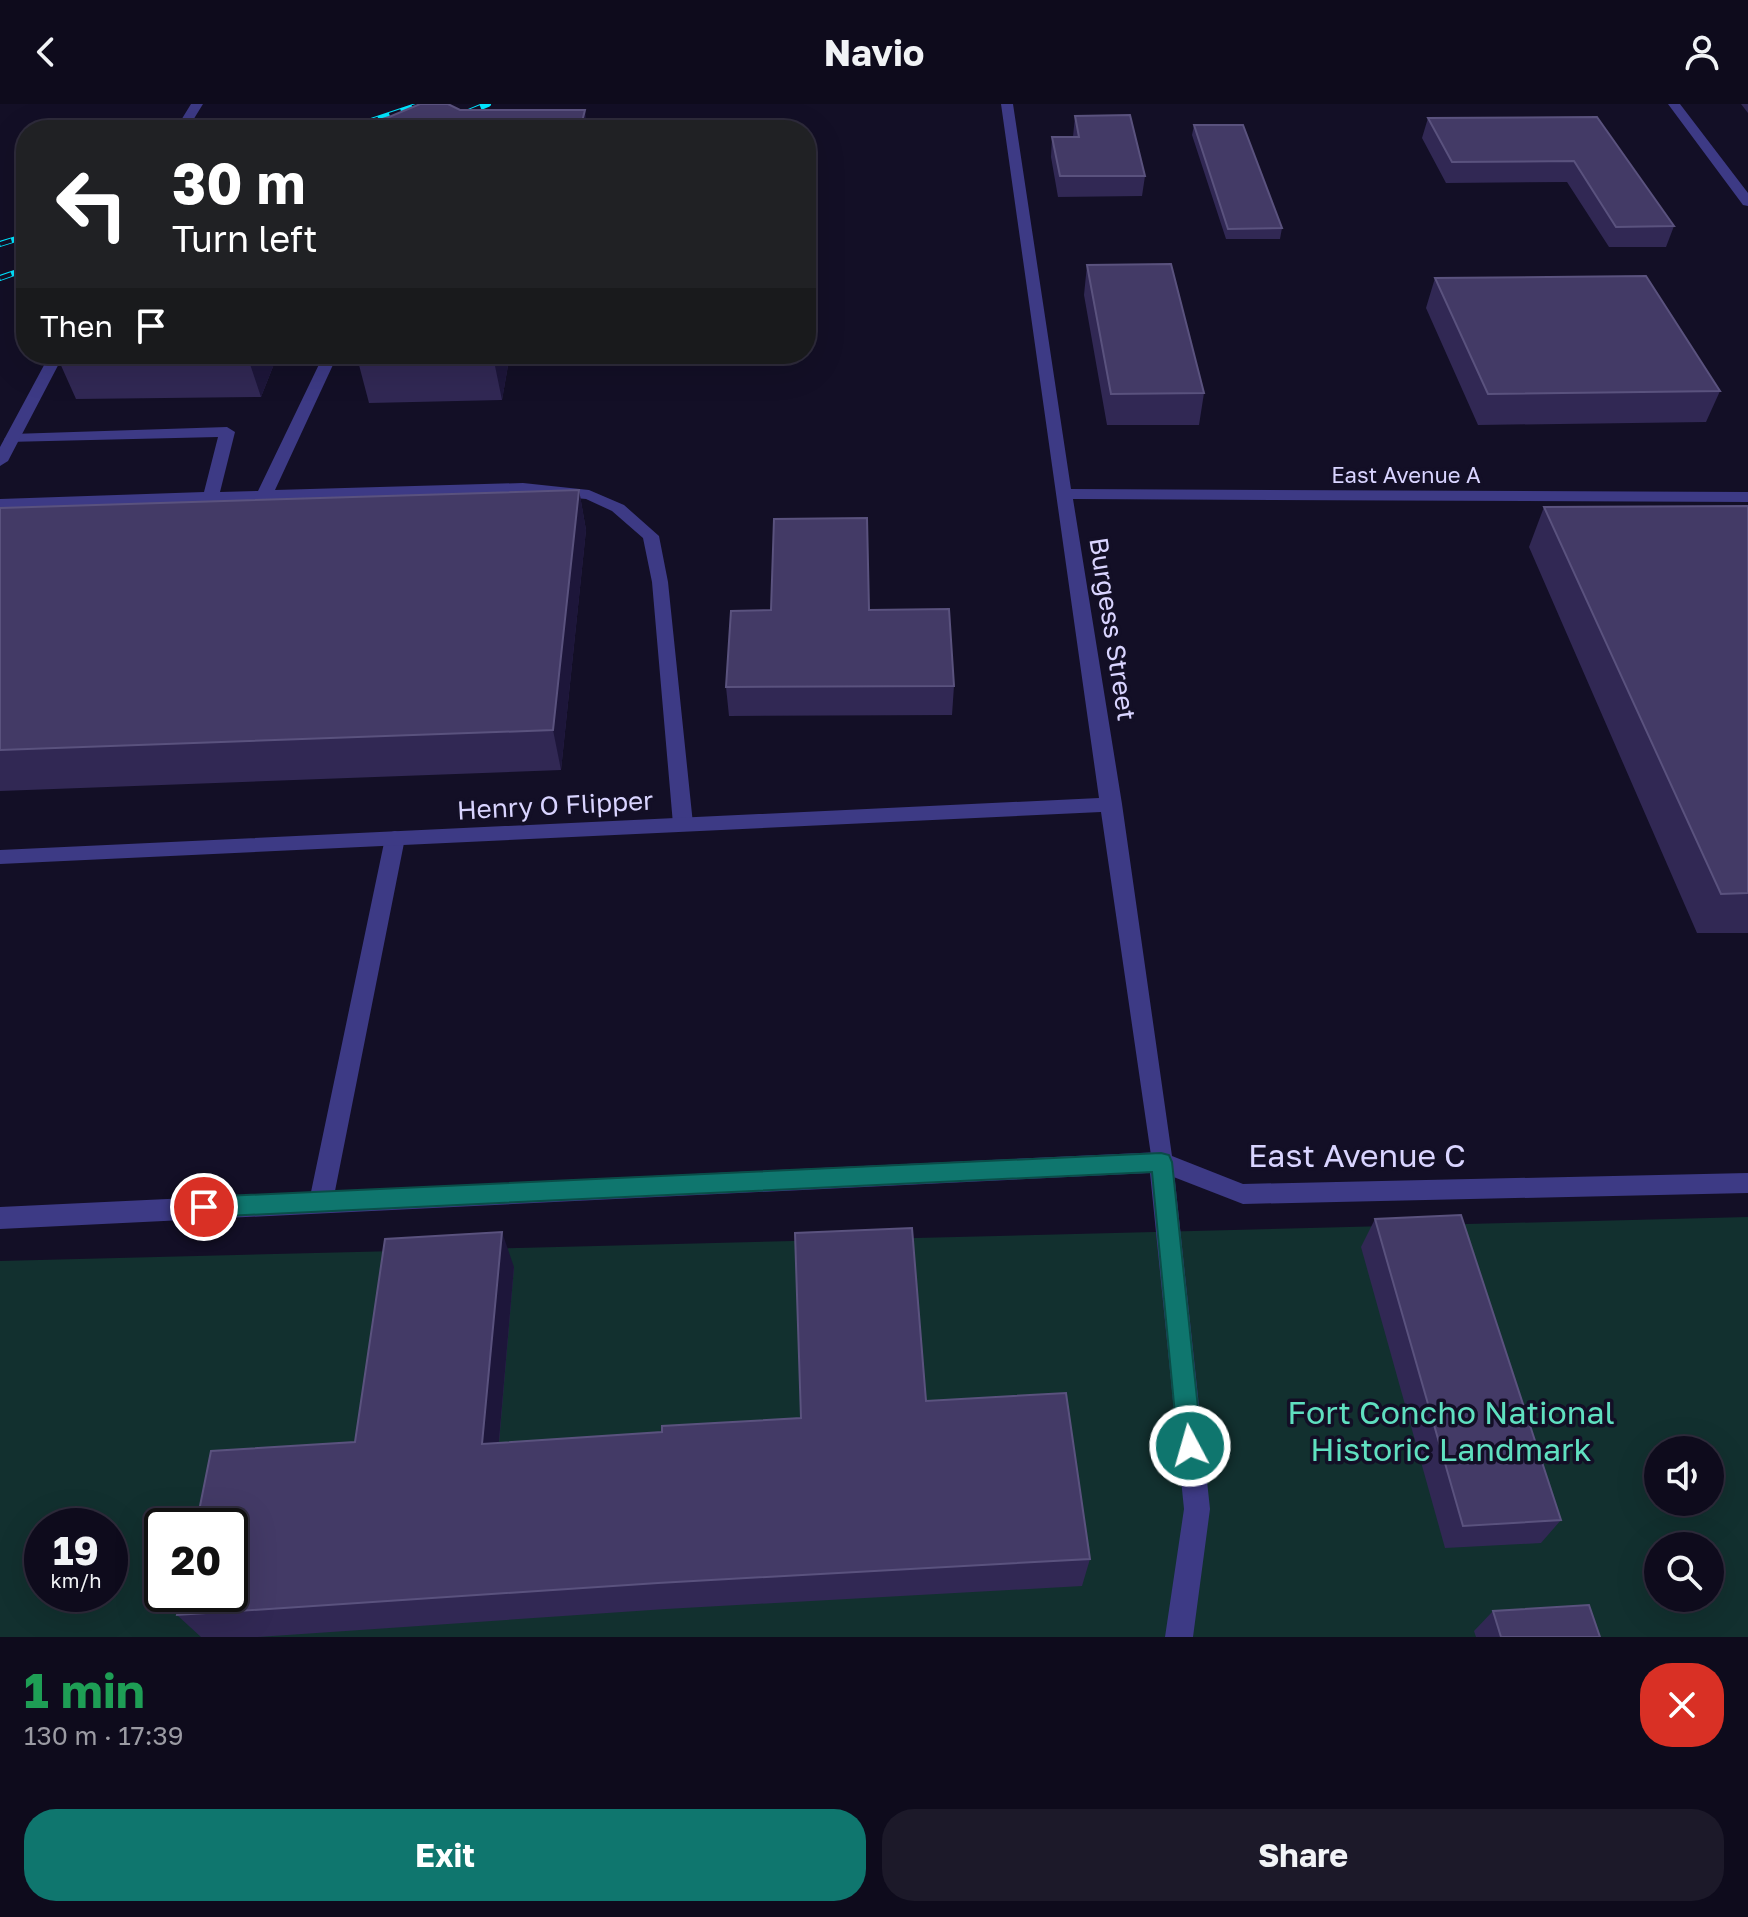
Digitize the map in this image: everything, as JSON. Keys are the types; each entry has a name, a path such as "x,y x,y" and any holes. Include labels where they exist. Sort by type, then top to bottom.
{"street":[{"name":"Burgess Street","path":"1007,104 1063,494 1112,804 1161,1162"},
{"path":"1674,104 1748,202"},
{"path":"0,461 52,364"},
{"path":"264,496 326,364"},
{"path":"12,439 227,432 211,497"},
{"path":"0,504 523,488 589,495 618,508 651,536 660,582 683,824"},
{"name":"East Avenue A","path":"1063,494 1748,497"},
{"name":"Henry O Flipper","path":"0,857 1112,804"},
{"path":"321,1201 395,838"},
{"path":"0,1218 1161,1162 1197,1509 1179,1637"},
{"name":"East Avenue C","path":"1161,1162 1243,1194 1748,1183"}],"green space":[{"name":"Fort Concho National Historic Landmark","path":"1748,1217 1748,1637 0,1637 0,1261"}],"building":[{"path":"420,104 448,104 460,110 585,110 582,120 379,120"},
{"path":"1130,115 1145,176 1060,176 1052,137 1079,137 1075,116"},
{"path":"1597,117 1674,226 1616,227 1574,161 1452,162 1428,118"},
{"path":"1194,125 1243,125 1282,228 1228,229"},
{"path":"1171,264 1204,393 1111,394 1087,265"},
{"path":"1646,276 1720,391 1488,394 1435,278"},
{"path":"579,490 553,730 0,750 0,508"},
{"path":"1748,506 1748,893 1721,894 1544,507"},
{"path":"867,518 869,610 949,609 954,686 726,687 731,611 771,610 774,519"},
{"path":"1461,1215 1561,1520 1463,1526 1375,1219"},
{"path":"912,1228 926,1401 1066,1393 1090,1559 248,1610 248,1508 200,1508 211,1451 355,1442 385,1239 502,1232 482,1444 662,1432 662,1426 801,1418 795,1233"},
{"path":"1589,1605 1600,1637 1501,1637 1493,1611"},
{"path":"178,1612 222,1612 177,1615"}],"railway":[{"path":"374,120 422,104"},
{"path":"449,120 488,104"},
{"path":"0,244 16,239"},
{"path":"0,278 16,272"}],"route":[{"path":"204,1207 1161,1162 1190,1446"}]}
